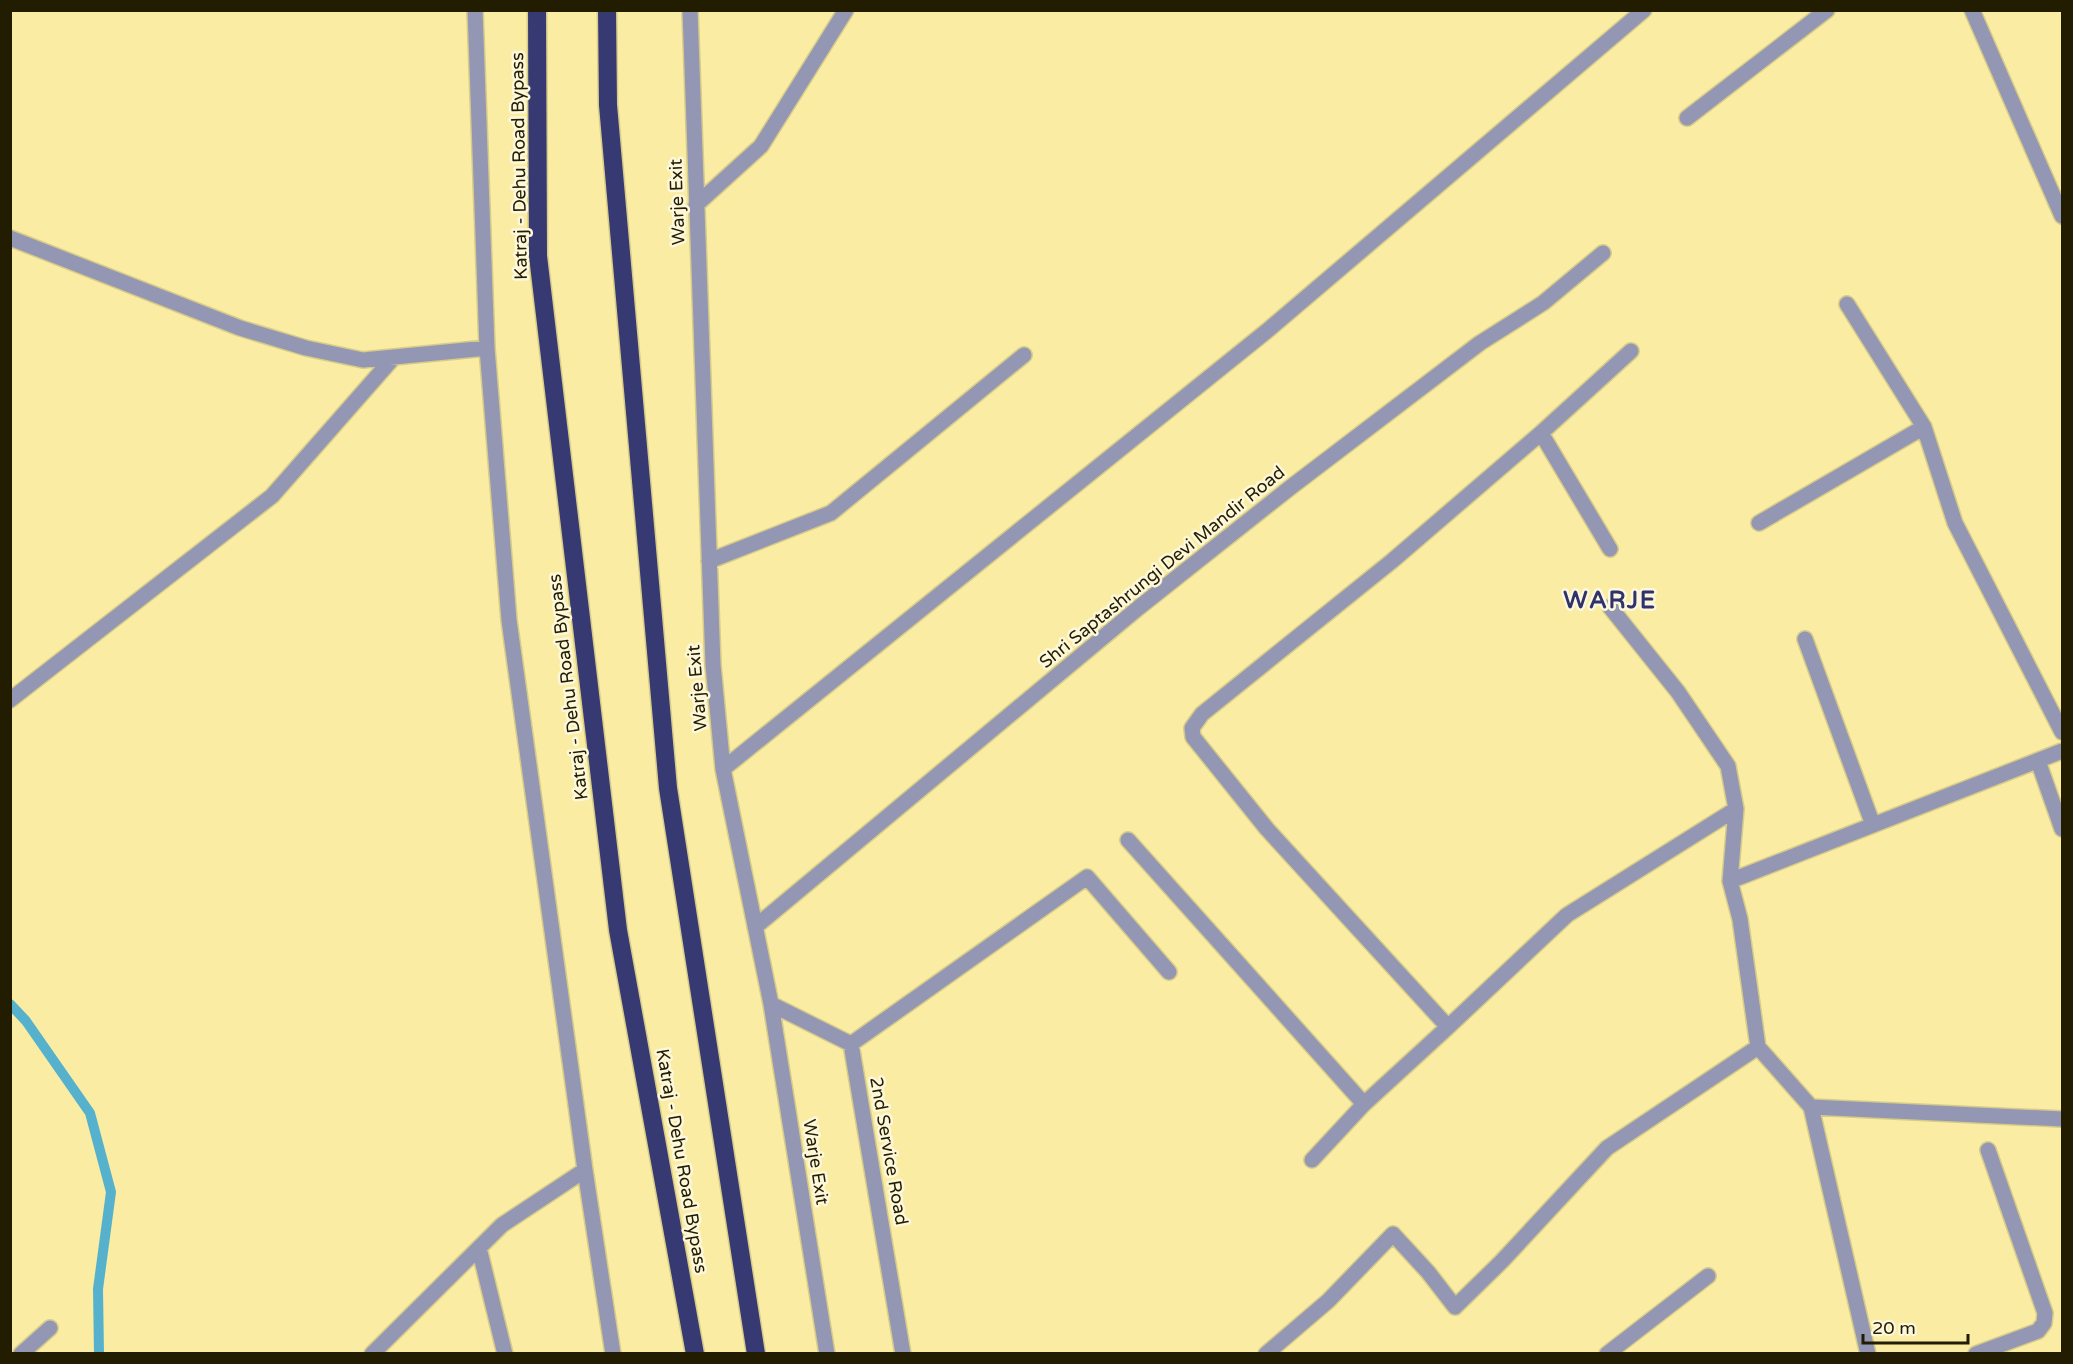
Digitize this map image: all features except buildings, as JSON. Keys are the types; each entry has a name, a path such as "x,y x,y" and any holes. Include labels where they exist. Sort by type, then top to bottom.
{"highway":[{"name":"Katraj - Dehu Road Bypass","path":"537,10 538,256 618,930 695,1353"},
{"path":"607,10 608,105 668,788 756,1353"}],"street":[{"path":"475,10 487,348 509,620 585,1170 613,1353"},
{"name":"Warje Exit","path":"690,10 713,665 723,769 771,1004 827,1353"},
{"path":"696,204 761,146 846,10"},
{"path":"723,769 1268,330 1644,10"},
{"path":"1688,118 1827,10"},
{"path":"1972,10 2062,216"},
{"path":"10,238 240,328 306,348 363,360 487,348"},
{"name":"Shri Saptashrungi Devi Mandir Road","path":"755,927 1137,609 1291,487 1480,343 1543,303 1603,253"},
{"path":"1847,304 1924,428 1955,524 2062,732"},
{"path":"1448,1027 1267,829 1192,737 1192,728 1202,714 1392,561 1541,433 1631,351"},
{"path":"709,561 831,513 1024,355"},
{"path":"10,700 272,496 394,357"},
{"path":"1759,523 1924,428"},
{"path":"1541,433 1610,549"},
{"path":"1610,607 1678,692 1728,766 1736,809 1730,881 1740,919 1758,1047 1810,1107 1868,1353"},
{"path":"1805,639 1873,825"},
{"path":"1730,881 2062,752"},
{"path":"2038,761 2062,829"},
{"path":"1312,1160 1364,1104 1567,915 1736,809"},
{"path":"1128,840 1364,1104"},
{"path":"771,1004 851,1044 1087,877 1169,972"},
{"name":"2nd Service Road","path":"851,1044 903,1353"},
{"path":"1266,1353 1328,1300 1393,1233 1455,1307 1502,1261 1607,1148 1758,1047"},
{"path":"1810,1107 2062,1119"},
{"path":"1976,1353 2038,1331 2044,1323 2045,1313 1988,1150"},
{"path":"372,1353 502,1225 585,1170"},
{"path":"479,1248 505,1353"},
{"path":"1607,1353 1708,1276"},
{"path":"21,1353 50,1328"}],"waterway":[{"path":"10,1004 26,1021 90,1113 111,1192 98,1289 99,1354"}],"district":[{"name":"WARJE","path":"1610,600"}]}
